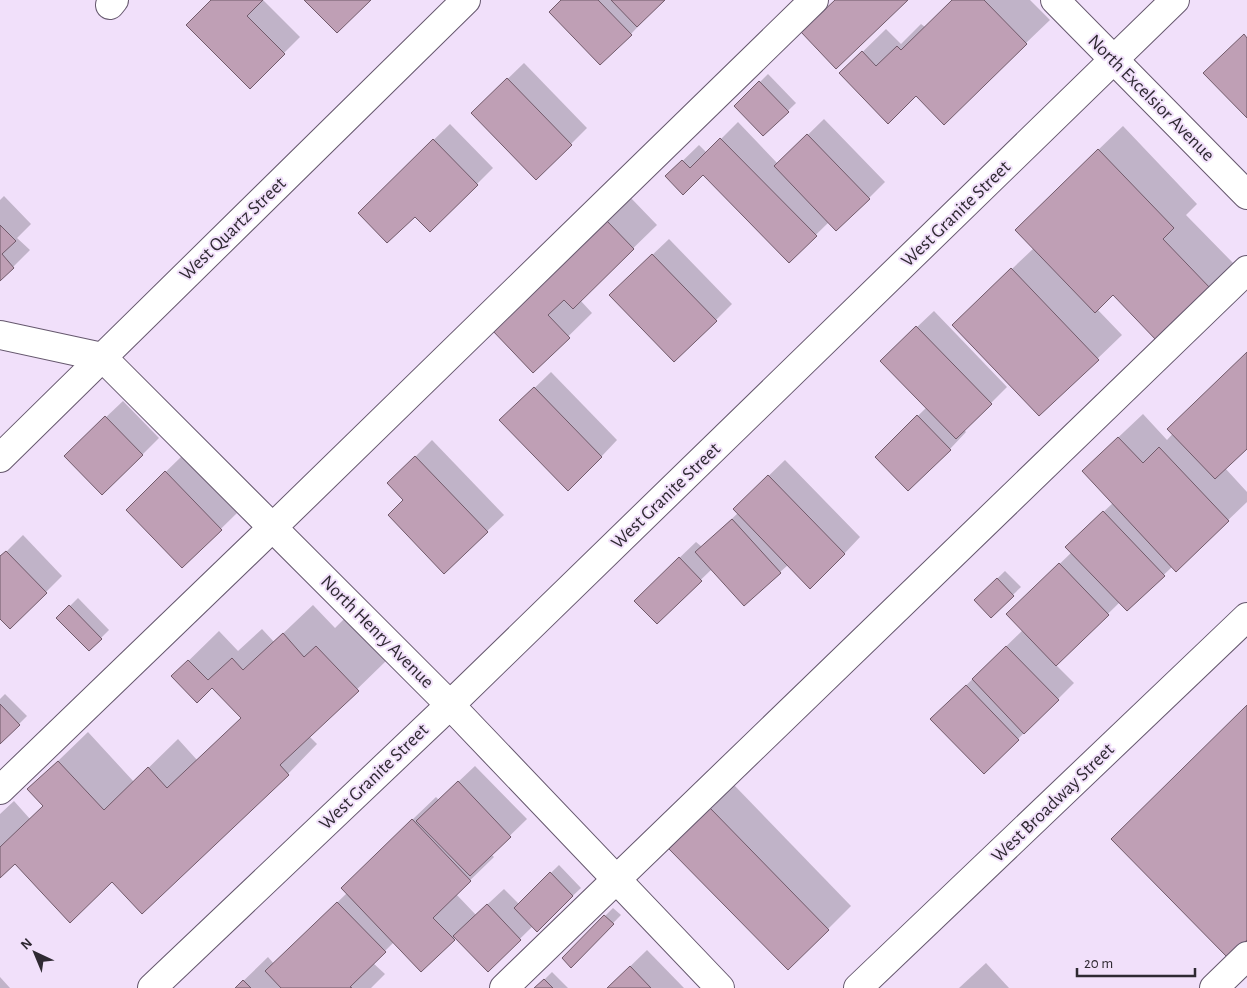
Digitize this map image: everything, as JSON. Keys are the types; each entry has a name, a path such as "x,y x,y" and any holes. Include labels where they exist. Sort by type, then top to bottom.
{"street":[{"name":"West Quartz Street","path":"0,458 466,0"},
{"path":"0,790 814,0"},
{"name":"North Excelsior Avenue","path":"1055,0 1247,196"},
{"name":"West Granite Street","path":"152,988 450,705 1175,0"},
{"path":"504,988 1247,270"},
{"path":"0,335 102,357"},
{"name":"North Henry Avenue","path":"102,357 450,705 720,988"},
{"name":"West Broadway Street","path":"858,988 1247,617"},
{"path":"1214,988 1247,956"}],"building":[{"path":"211,0 263,0 247,16 285,54 250,89 186,25"},
{"path":"304,0 371,0 337,33"},
{"path":"561,0 598,0 632,35 600,65 549,12"},
{"path":"611,0 665,0 637,27"},
{"path":"835,0 908,0 836,69 801,32"},
{"path":"952,0 984,0 1027,44 944,125 916,96 888,124 839,73 862,51 876,66 897,46 901,50"},
{"path":"1244,34 1247,38 1247,118 1203,73"},
{"path":"507,78 572,145 536,180 471,113"},
{"path":"759,81 789,112 763,136 734,106"},
{"path":"807,134 870,199 836,231 774,166"},
{"path":"720,138 817,236 789,263 703,175 683,195 665,176 682,160 690,168"},
{"path":"433,139 478,185 430,232 415,217 387,243 358,213"},
{"path":"1098,149 1174,228 1163,239 1211,289 1157,341 1113,295 1095,313 1015,230"},
{"path":"606,220 634,249 573,309 564,300 548,315 570,338 533,373 492,330"},
{"path":"0,225 16,241 2,254 14,268 0,281"},
{"path":"652,254 717,321 674,362 609,295"},
{"path":"1011,268 1099,360 1039,416 952,325"},
{"path":"916,326 992,404 956,439 880,361"},
{"path":"1247,352 1247,449 1215,479 1167,429"},
{"path":"534,387 602,457 568,491 499,420"},
{"path":"917,415 951,450 908,491 875,457"},
{"path":"105,416 143,455 102,495 64,456"},
{"path":"1118,437 1143,463 1159,447 1229,521 1176,572 1082,471"},
{"path":"415,456 488,532 444,574 388,515 403,500 387,483"},
{"path":"165,471 222,530 182,568 126,510"},
{"path":"768,475 845,554 810,589 733,509"},
{"path":"1103,511 1165,576 1127,611 1065,547"},
{"path":"732,519 781,573 744,606 695,552"},
{"path":"6,551 47,593 10,629 0,619 0,556"},
{"path":"679,557 702,581 657,624 634,601"},
{"path":"1059,563 1109,615 1056,666 1006,614"},
{"path":"997,578 1014,596 991,618 974,600"},
{"path":"69,605 102,639 89,651 56,618"},
{"path":"283,633 304,657 316,646 359,691 280,765 289,775 142,914 112,882 70,923 15,864 0,878 0,847 43,806 27,789 58,761 104,810 148,767 167,788 241,718 212,688 197,703 171,676 188,660 208,680 232,658 243,670"},
{"path":"1006,646 1059,700 1024,734 972,679"},
{"path":"966,685 1019,740 984,774 930,719"},
{"path":"0,704 20,725 0,744"},
{"path":"1247,705 1247,940 1228,958 1111,839"},
{"path":"458,781 511,837 470,876 416,821"},
{"path":"710,808 829,930 788,970 669,849"},
{"path":"412,819 471,881 433,918 455,940 421,972 341,888"},
{"path":"550,872 573,896 537,932 514,908"},
{"path":"337,902 386,952 350,987 352,988 281,988 265,971"},
{"path":"487,904 521,940 488,972 453,936"},
{"path":"604,915 614,924 571,968 562,958"},
{"path":"630,966 651,988 607,988"},
{"path":"544,979 553,988 534,988"},
{"path":"243,980 251,988 235,988"}]}
